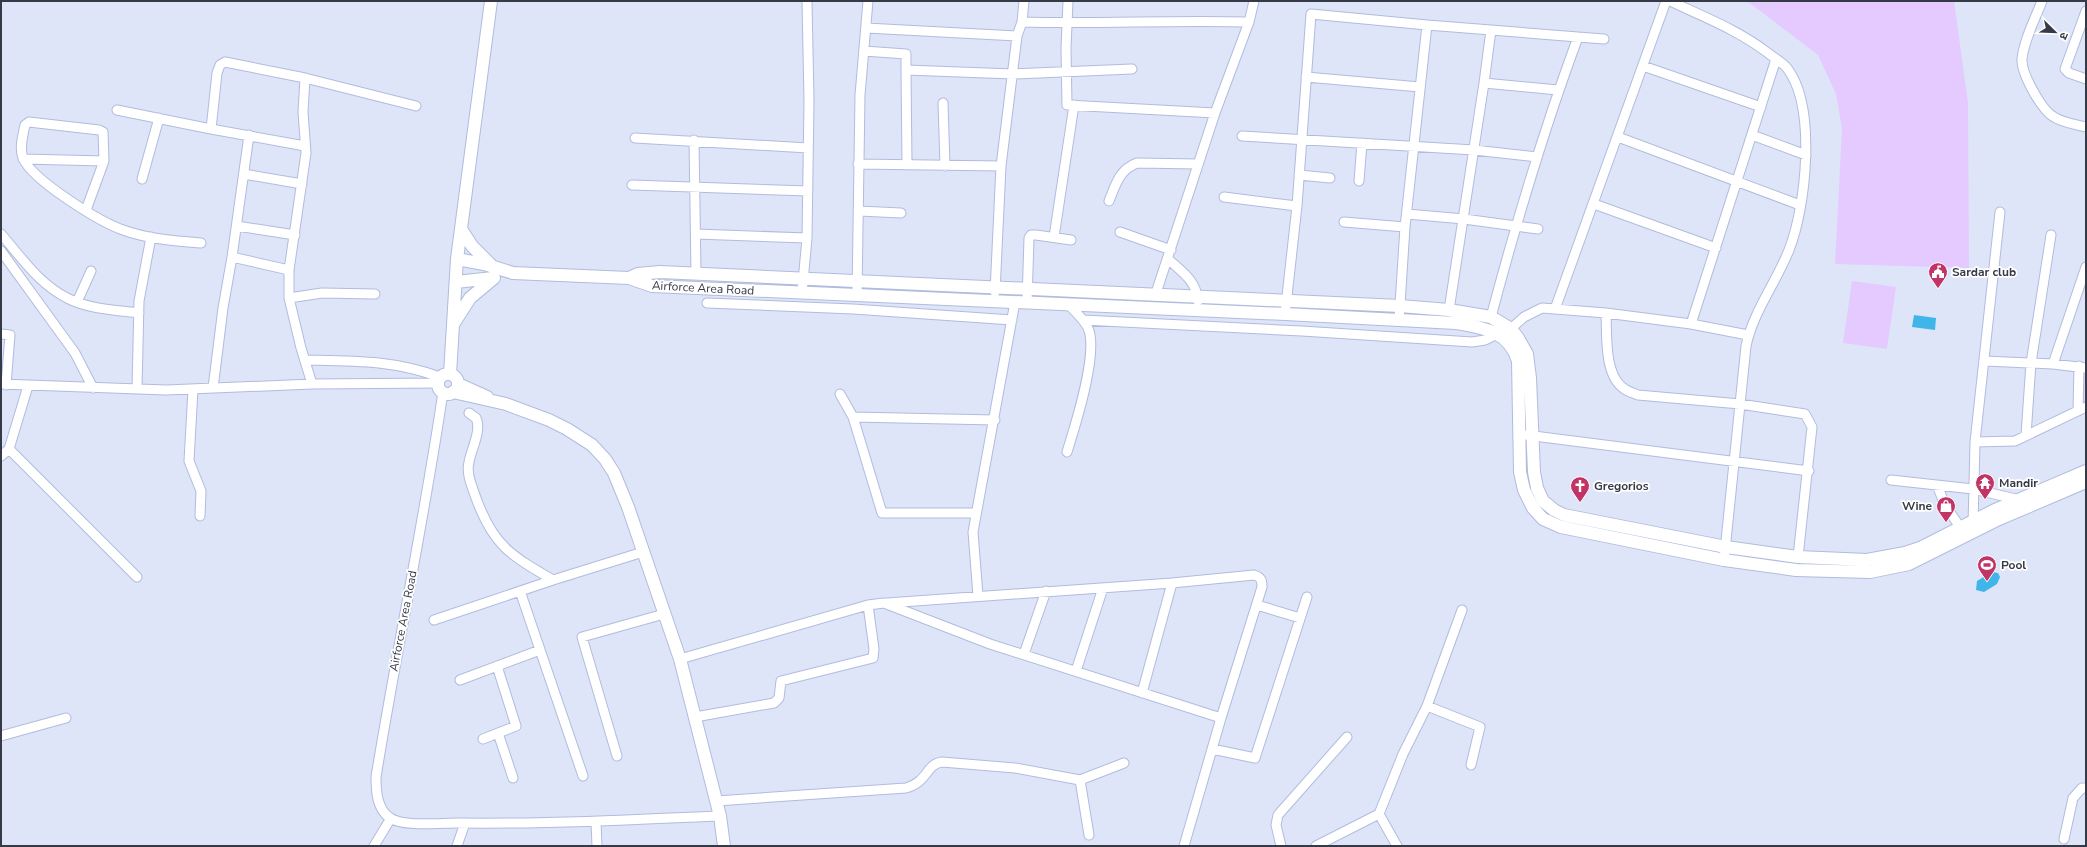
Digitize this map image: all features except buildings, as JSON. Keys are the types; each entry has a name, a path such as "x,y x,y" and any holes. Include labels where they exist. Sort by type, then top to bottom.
{"street":[{"name":"Airforce Area Road","path":"391,818 383,810 378,801 376,777 398,644 447,384 453,326 457,259 491,1"},
{"path":"802,293 802,279 807,238 808,191 807,1"},
{"path":"853,309 857,281 859,211 858,164 868,1"},
{"path":"996,301 995,289 1001,166 1017,36 1022,22 1024,1"},
{"path":"1068,1 1066,23 1067,105 1215,113"},
{"path":"1155,296 1215,113 1248,22 1254,1 1249,1"},
{"path":"1555,309 1666,1"},
{"path":"1670,1 1746,37 1787,68 1799,90 1803,118 1806,155 1797,227 1789,249 1748,335 1724,560"},
{"path":"2042,1 2025,48 2022,60 2023,70 2046,112 2059,120 2086,127"},
{"path":"2086,11 2083,28 2065,69 2069,73 2086,79"},
{"path":"1285,308 1297,206 1311,14 1604,39"},
{"path":"1022,22 1066,23 1185,20 1248,22"},
{"path":"1399,320 1405,227 1427,25"},
{"path":"866,28 1017,36"},
{"path":"1449,310 1491,30"},
{"path":"1491,318 1516,225 1537,157 1558,90 1578,37"},
{"path":"864,51 906,54 907,165"},
{"path":"1691,324 1776,59"},
{"path":"211,129 217,73 222,63 226,62 305,78 416,106"},
{"path":"1643,66 1761,107"},
{"path":"906,70 1013,74 1132,69"},
{"path":"1306,77 1420,87"},
{"path":"305,78 303,112 306,146 289,270 289,298 312,384"},
{"path":"1484,83 1558,90"},
{"path":"943,103 945,166"},
{"path":"1054,237 1074,105"},
{"path":"117,110 306,146"},
{"path":"142,179 159,118"},
{"path":"86,210 104,162 103,132 99,130 29,122 25,125 23,134 21,151 23,158 51,188 86,210 122,230 150,237 201,243"},
{"path":"213,388 222,314 237,226 249,135"},
{"path":"1242,136 1301,138 1474,150 1537,157"},
{"path":"1752,136 1806,155"},
{"path":"1618,137 1800,205"},
{"path":"635,138 694,140 808,148"},
{"path":"694,140 696,274"},
{"path":"1359,181 1362,143"},
{"path":"23,158 104,162"},
{"path":"1109,201 1119,176 1129,166 1137,163 1198,164"},
{"path":"858,164 1001,166"},
{"path":"244,174 302,184"},
{"path":"1299,175 1330,178"},
{"path":"632,185 808,191"},
{"path":"1224,197 1297,206"},
{"path":"1594,204 1716,248"},
{"path":"859,211 901,213"},
{"path":"1973,526 1975,442 2000,212"},
{"path":"1407,214 1464,218 1538,228"},
{"path":"1344,222 1405,227"},
{"path":"237,226 295,235"},
{"path":"453,326 470,298 493,272 461,229"},
{"path":"1120,232 1170,250"},
{"path":"1,234 38,278 60,294 77,302 100,308 139,313"},
{"path":"696,234 807,238"},
{"path":"978,596 973,532 1012,320 1027,289 1029,238 1031,235 1036,235 1070,240"},
{"path":"2026,435 2031,363 2051,235"},
{"path":"137,389 139,301 150,237"},
{"path":"1,252 76,353 93,388"},
{"path":"232,257 289,270"},
{"name":"Airforce Area Road","path":"457,259 493,272 629,278 652,286 1068,304 1199,304"},
{"path":"1168,259 1192,281 1195,286 1199,304"},
{"path":"2053,364 2086,268"},
{"path":"77,302 91,271"},
{"name":"Airforce Area Road","path":"456,282 493,272"},
{"path":"629,278 638,274 660,272 1155,296 1199,304 1285,308 1400,306 1449,310 1491,318 1510,344 1518,361 1518,434 1520,472 1524,490 1533,508 1543,518 1561,527 1724,560 1796,570 1870,572 1909,564 2020,500 2086,471"},
{"path":"289,298 322,293 375,294"},
{"path":"707,303 853,309 1012,320"},
{"path":"1068,304 1083,320 1089,330 1090,338 1088,373 1068,452"},
{"path":"1285,308 1364,318 1456,323 1503,333 1527,354 1530,378 1534,472 1536,488 1543,501 1554,510 1564,514 1622,527 1726,547 1798,557 1867,560 1891,557 1920,548 1960,527 1973,526 2086,482"},
{"path":"1083,320 1472,342 1485,340 1503,333 1532,312 1542,308 1606,313 1691,324 1748,335"},
{"path":"1606,313 1609,361 1614,377 1620,386 1638,395 1740,404 1800,412 1809,419 1812,427 1809,471 1798,557"},
{"path":"1362,335 1364,318"},
{"path":"1,334 10,335 4,384 93,388 193,389 312,384 447,384"},
{"path":"305,360 373,361 412,368 447,384 470,398 495,401 542,417 583,438 605,459 614,473 628,507 680,659 720,816 724,846"},
{"path":"1975,442 2015,440 2082,409 2083,367 1985,361"},
{"path":"1,456 9,449 28,386"},
{"path":"193,389 189,461 201,491 200,516"},
{"path":"840,394 853,417 882,513 976,513"},
{"path":"470,413 476,418 478,425 468,463 468,473 483,516 502,546 514,557 552,580"},
{"path":"853,417 994,420"},
{"path":"1518,434 1809,471"},
{"path":"9,449 137,577"},
{"path":"1891,480 1973,490 2020,500"},
{"path":"1937,485 1945,506 1960,527"},
{"path":"434,620 552,580 643,552"},
{"path":"680,659 868,605 1172,583 1254,575 1260,577 1262,581 1257,605 1221,718 1184,846"},
{"path":"1142,693 1172,583"},
{"path":"1076,671 1103,588"},
{"path":"520,591 583,776"},
{"path":"1024,654 1046,591"},
{"path":"1212,749 1254,758 1307,597"},
{"path":"884,603 990,644 1221,718"},
{"path":"695,717 774,703 779,698 781,682 873,658 874,649 868,605"},
{"path":"1257,605 1300,618"},
{"path":"1316,846 1378,814 1403,754 1427,706 1462,610"},
{"path":"617,756 582,637 664,614"},
{"path":"460,680 540,650"},
{"path":"483,739 516,726 497,666"},
{"path":"1427,706 1480,728 1471,765"},
{"path":"1,736 66,718"},
{"path":"498,733 513,778"},
{"path":"1281,846 1276,826 1278,815 1347,737"},
{"path":"716,801 906,788 915,785 921,780 931,766 942,762 1015,768 1080,780 1124,763"},
{"path":"1080,780 1090,835"},
{"path":"2064,839 2073,798 2082,788 2086,788"},
{"path":"1378,814 1397,846"},
{"path":"374,846 391,818 399,821 417,823 525,824 720,816"},
{"path":"596,822 597,846"},
{"path":"457,846 465,824"}],"shaded area":[{"path":"1747,1 1954,1 1968,103 1969,268 1835,264 1842,129 1836,94 1818,55"},
{"path":"1852,281 1896,287 1887,349 1843,343"},
{"path":"2082,362 2086,363 2086,405 2080,407"}],"water":[{"path":"1914,315 1936,318 1935,330 1912,327"},
{"name":"Pool","path":"1992,572 1998,573 2000,577 1997,584 1984,592 1976,590 1977,581"}],"place":[{"name":"Sardar club","path":"1938,289"},
{"name":"Mandir","path":"1985,500"},
{"name":"Gregorios","path":"1580,503"},
{"name":"Wine","path":"1946,523"},
{"name":"Pool","path":"1987,582"}]}
